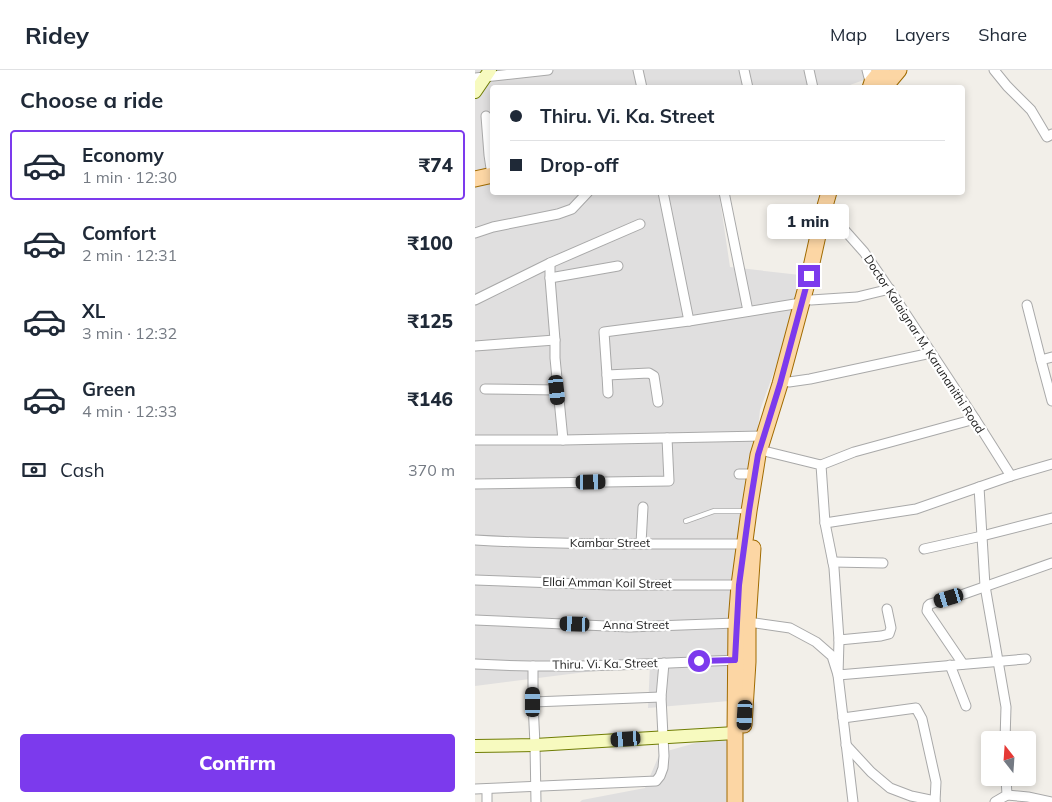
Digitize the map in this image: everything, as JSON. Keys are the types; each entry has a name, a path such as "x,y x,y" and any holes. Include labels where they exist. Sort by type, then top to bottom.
{"main road":[{"path":"873,82 882,70"},
{"path":"873,82 899,70"},
{"path":"475,179 490,175"},
{"path":"735,802 735,660 754,544 759,497 768,452 789,382 806,301 809,276 827,214 829,195"},
{"path":"827,214 837,195"},
{"path":"745,802 744,733 748,662 739,585 758,455 806,301"}],"street":[{"path":"475,92 482,74 548,70"},
{"path":"638,70 641,85"},
{"path":"745,70 747,85"},
{"path":"809,70 812,85"},
{"path":"994,70 1031,110 1047,137 1052,134"},
{"path":"486,116 490,162"},
{"path":"475,232 558,214 572,209 585,195"},
{"path":"664,195 689,321"},
{"path":"725,195 748,311"},
{"name":"Doctor Kalaignar M. Karunanithi Road","path":"827,214 864,252 1011,476"},
{"path":"475,300 550,263 640,224"},
{"path":"550,263 557,390 563,440"},
{"path":"550,278 618,266"},
{"path":"608,393 604,332 689,321 806,301 857,297 890,290"},
{"path":"1027,306 1052,401"},
{"path":"475,346 555,340"},
{"path":"789,382 931,353"},
{"path":"1041,360 1052,357"},
{"path":"607,375 649,373 654,376 658,402"},
{"path":"485,389 557,390"},
{"path":"768,452 821,465 853,452 975,419"},
{"path":"475,440 763,436"},
{"path":"475,484 669,481 667,438"},
{"path":"825,523 916,509 1052,464"},
{"path":"821,465 825,523 833,562 839,640 838,675 853,802"},
{"path":"739,474 755,474"},
{"path":"979,487 985,586 1006,706 1005,731"},
{"path":"641,544 643,507"},
{"path":"924,549 1052,518"},
{"name":"Kambar Street","path":"475,540 641,544 745,544"},
{"path":"833,562 883,563"},
{"path":"963,664 927,611 928,606 1052,563"},
{"name":"Ellai Amman Koil Street","path":"475,580 739,585"},
{"path":"839,640 889,634 891,628 887,609"},
{"name":"Anna Street","path":"475,620 629,627 742,623 790,628 816,642 832,656 838,675"},
{"path":"838,675 1026,659"},
{"name":"Thiru. Vi. Ka. Street","path":"475,664 512,666 628,665 735,660"},
{"path":"475,789 655,781 660,776 663,768 664,744 662,737 661,697 664,663"},
{"path":"950,665 966,706"},
{"path":"533,666 536,802"},
{"path":"533,702 661,697"},
{"path":"843,718 916,708 921,719 936,782 935,802 911,796 891,788 871,772 845,745"},
{"path":"475,746 535,745 735,733"},
{"path":"1006,786 1007,795"},
{"path":"487,788 487,802"},
{"path":"995,802 1007,795 1052,802"}],"lane":[{"path":"686,521 714,511 749,511"}],"shaded area":[{"path":"475,70 869,70 869,78 850,85 490,85 490,195 719,195 730,267 809,276 760,410 729,701 648,708 650,664 475,686"},
{"path":"731,733 727,802 580,802 582,800 645,788 660,753"}],"route":[{"path":"699,661 735,660 739,585 758,455 780,384 809,276"}]}
